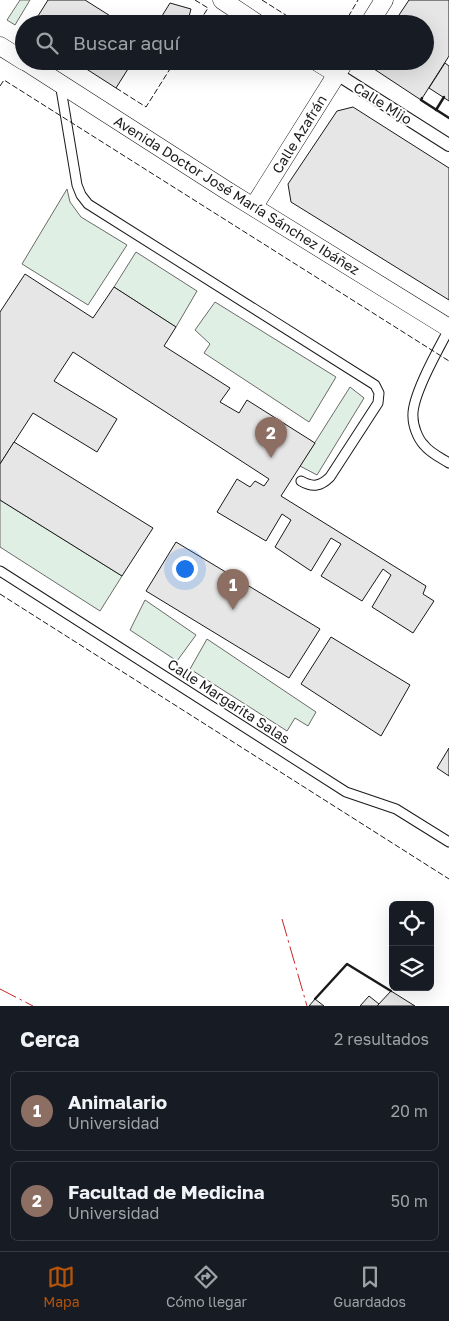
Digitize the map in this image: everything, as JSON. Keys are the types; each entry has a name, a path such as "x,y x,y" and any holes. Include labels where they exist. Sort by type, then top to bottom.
{"street":[{"path":"222,0 244,15"},
{"path":"375,15 384,0"},
{"name":"Avenida Doctor José María Sánchez Ibáñez","path":"0,46 15,55"},
{"name":"Avenida Doctor José María Sánchez Ibáñez","path":"39,70 449,329"},
{"name":"Calle Azafrán","path":"254,206 340,70"},
{"name":"Calle Mijo","path":"344,70 449,145"}],"lane":[{"path":"60,83 77,185 81,195 88,204 375,385 379,393 378,403 330,477 324,483 316,485 308,485 301,481"},
{"path":"449,329 423,380 412,416 416,431 424,445 449,463"},
{"name":"Calle Margarita Salas","path":"0,571 346,792 396,809 449,842"}],"green space":[{"path":"20,0 30,0 21,15 15,15 15,25 7,20"},
{"path":"67,189 70,202 81,217 127,245 88,305 22,264"},
{"path":"136,252 197,291 176,327 114,287"},
{"path":"215,302 336,377 309,422 204,353 210,344 195,330"},
{"path":"350,387 364,398 317,475 300,466"},
{"path":"0,500 122,576 100,611 0,547"},
{"path":"145,600 196,635 177,661 130,630"},
{"path":"207,639 316,712 308,726 295,718 287,731 190,669"}],"building":[{"path":"48,0 85,0 109,15 39,15"},
{"path":"409,0 449,0 449,56 421,100 376,70 434,70 434,15 399,15"},
{"path":"170,3 191,9 189,15 163,15"},
{"path":"445,63 449,66 449,101 429,88"},
{"path":"88,70 127,70 116,88"},
{"path":"353,107 449,168 449,300 291,202 288,184 337,111"},
{"path":"25,274 93,318 114,287 176,327 164,346 230,388 220,402 239,413 247,400 315,443 281,496 426,586 423,594 434,601 413,633 372,607 391,575 383,569 362,601 321,576 341,544 331,538 311,571 275,547 291,520 282,514 266,541 217,512 237,479 250,487 255,481 264,486 269,479 73,352 54,381 117,419 97,452 33,413 0,464 0,312"},
{"path":"14,442 153,528 122,576 0,500 0,464"},
{"path":"176,542 320,629 289,678 146,591"},
{"path":"331,637 410,685 381,736 301,684"},
{"path":"449,748 449,776 437,768"},
{"path":"391,991 415,1006 377,1006"},
{"path":"369,996 379,1004 377,1006 360,1006"},
{"path":"315,999 324,1006 309,1006"}],"fence":[{"path":"195,0 208,8 204,15"},
{"path":"262,0 286,15"},
{"path":"349,15 358,0"},
{"path":"116,88 146,107 169,70"},
{"path":"0,86 4,80 449,361"},
{"path":"0,594 449,879"}],"wall":[{"path":"436,110 444,97"},
{"path":"422,98 421,100 449,118"},
{"path":"315,999 347,964 389,990"}],"power":[{"path":"282,919 307,1006"},
{"path":"0,989 33,1006"}],"place":[{"name":"Facultad de Medicina","path":"271,458"},
{"name":"Animalario","path":"233,610"}]}
